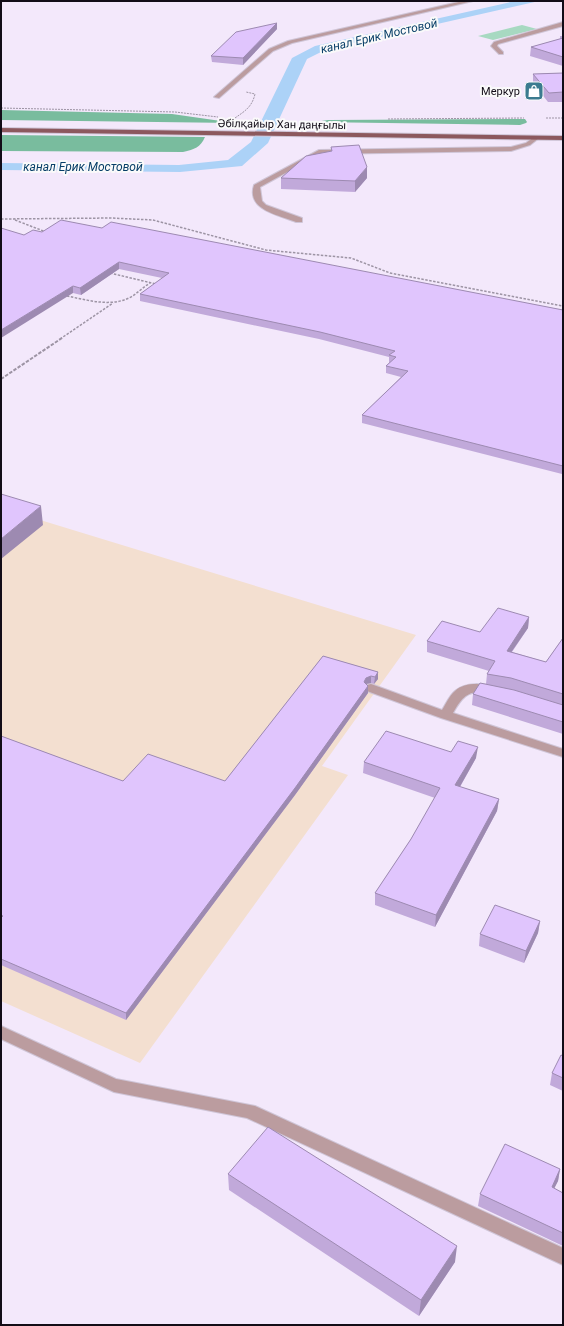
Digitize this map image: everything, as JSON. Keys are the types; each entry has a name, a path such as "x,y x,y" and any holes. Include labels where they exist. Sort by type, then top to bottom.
{"main road":[{"name":"Әбілқайыр Хан даңғылы","path":"1,125 232,130 563,133"},
{"name":"Әбілқайыр Хан даңғылы","path":"1,130 232,130"},
{"name":"Әбілқайыр Хан даңғылы","path":"307,131 563,138"}],"street":[{"path":"217,97 271,50 290,42 470,1"},
{"path":"501,53 494,46 496,43 563,24"},
{"path":"300,220 264,207 258,200 256,186 319,152 511,149 528,144 536,138"},
{"path":"371,688 445,715 563,752"},
{"path":"445,715 460,693 470,689 488,689 503,693"},
{"path":"1,1032 114,1085 249,1110 563,1257"}],"path":[{"path":"224,92 246,92 255,94 250,109 235,118 242,119"},
{"path":"1,108 175,112 220,117"},
{"path":"385,119 524,118"},
{"path":"546,118 563,118"},
{"path":"1,219 112,218 153,220 266,250 351,258 390,273 563,306"},
{"path":"13,219 50,234"},
{"path":"105,272 157,284"},
{"path":"61,294 95,302 114,302 129,298 150,282"},
{"path":"1,379 114,302"}],"shaded area":[{"path":"1,508 416,635 322,766 348,775 140,1063 1,1001"}],"green space":[{"path":"522,25 537,29 493,40 478,36"},
{"path":"1,110 172,114 235,123 1,120"},
{"path":"525,119 527,122 520,125 315,122 328,120"},
{"path":"1,135 205,137 197,148 183,152 1,151"}],"water":[{"name":"канал Ерик Мостовой","path":"515,1 539,1 327,49 307,59 268,143 242,166 180,172 1,170 1,163 179,165 228,160 251,142 292,58 315,46"}],"building":[{"path":"277,23 243,58 211,56 236,32"},
{"path":"563,38 563,57 531,47"},
{"path":"563,73 563,92 549,93 533,74"},
{"path":"359,145 367,167 355,181 281,178 306,156 332,151 331,147"},
{"path":"61,220 102,228 111,222 563,310 563,466 362,415 408,371 386,366 396,357 389,355 395,351 320,332 140,294 169,273 119,262 80,288 73,286 1,330 1,228 24,235 33,230 42,232"},
{"path":"1,494 41,506 1,539"},
{"path":"498,608 529,617 507,651 546,662 563,638 563,694 511,678 487,674 495,661 427,641 442,621 480,632"},
{"path":"323,656 378,672 375,677 371,676 366,678 364,682 368,686 295,788 126,1013 1,959 1,918 3,916 1,915 1,736 123,781 148,754 225,781"},
{"path":"480,683 514,690 563,705 563,722 473,694"},
{"path":"386,731 451,752 458,741 478,747 455,785 499,799 436,915 375,893 411,839 440,788 364,762"},
{"path":"495,905 540,921 526,951 480,934"},
{"path":"561,1055 563,1056 563,1078 552,1073"},
{"path":"268,1127 457,1246 421,1300 228,1174"},
{"path":"505,1144 560,1169 552,1187 563,1193 563,1233 480,1194"}],"place":[{"name":"Меркур","path":"534,91"}]}
